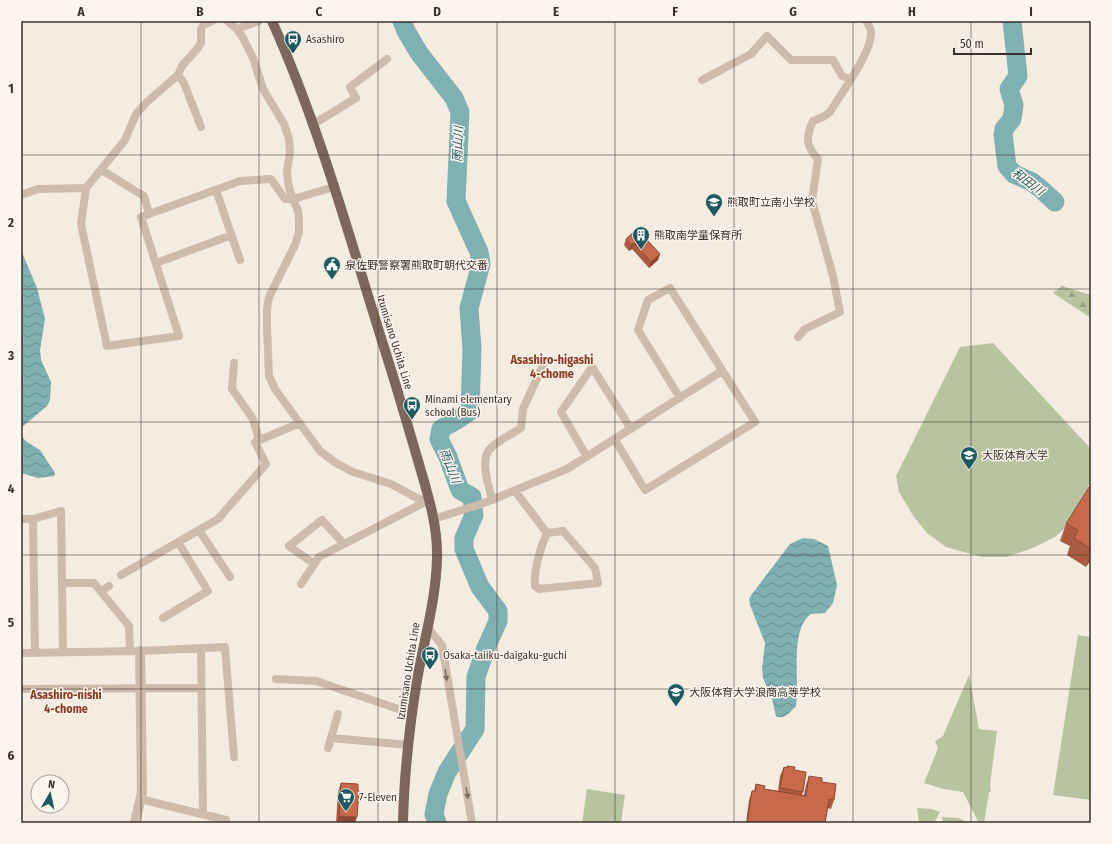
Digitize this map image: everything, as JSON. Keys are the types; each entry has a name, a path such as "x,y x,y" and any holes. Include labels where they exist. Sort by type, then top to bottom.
{"main road":[{"name":"Izumisano Uchita Line","path":"272,21 288,56 334,187 403,408 428,502 434,519 437,558 433,598 416,685 409,745 403,823"}],"street":[{"path":"212,21 203,25 201,29 201,44 182,66 178,75 147,102 136,114 126,140 86,188 81,224 107,346 179,336 141,217 240,181 271,179 285,199 293,199 334,187"},
{"path":"227,21 237,29 253,58 263,89 284,124 289,139 290,152 287,171 288,183 298,211 298,232 295,245 269,297 267,308 269,376 275,389 320,451 336,463 353,472 391,484 428,502"},
{"path":"237,29 259,21"},
{"path":"798,337 805,329 840,312 833,276 812,201 818,159 811,151 807,143 813,121 830,112 869,45 872,32 866,21"},
{"path":"702,80 751,54 767,36 791,60 833,60 842,76 850,79"},
{"path":"312,125 356,98 350,87 387,59"},
{"path":"178,75 184,83 201,127"},
{"path":"101,170 117,178 126,186 144,196 149,214"},
{"path":"21,195 38,188 86,188"},
{"path":"216,190 240,260"},
{"path":"156,263 232,235"},
{"path":"615,440 645,490 755,422 670,288 648,300 638,330 680,398"},
{"path":"234,363 232,389 253,419 260,440"},
{"path":"488,501 485,468 489,450 494,445 521,428 523,409 543,365"},
{"path":"587,456 561,412 592,367 632,429"},
{"path":"434,519 460,512 568,468 615,440 722,371"},
{"path":"121,575 218,519 266,464 255,442 300,423"},
{"path":"514,491 547,533"},
{"path":"301,584 318,557 428,502"},
{"path":"21,519 33,519 61,512 63,652"},
{"path":"33,519 35,652"},
{"path":"314,564 289,546 322,520 344,544"},
{"path":"199,530 230,577"},
{"path":"563,531 595,568 598,584 539,589 535,586 534,577 543,541 547,533 563,531"},
{"path":"163,618 208,591 178,542"},
{"path":"62,583 94,583 129,626 130,651"},
{"path":"101,591 109,586"},
{"path":"427,627 442,645 472,823"},
{"path":"21,653 140,651 225,647 234,757"},
{"path":"201,648 200,688 203,813"},
{"path":"135,823 142,792 140,651"},
{"path":"276,679 316,681 413,714"},
{"path":"21,689 200,688"},
{"path":"328,748 338,714"},
{"path":"331,738 409,745"},
{"path":"140,799 203,813 226,820"}],"green space":[{"path":"1062,286 1091,295 1091,318 1053,293"},
{"path":"993,343 1091,449 1091,475 1089,484 1084,497 1067,526 1055,537 1033,548 1006,557 982,557 946,547 927,533 914,517 899,492 896,476 960,347"},
{"path":"1078,635 1091,637 1091,800 1053,795"},
{"path":"969,675 979,729 997,731 990,785 991,792 989,792 984,823 979,823 963,792 943,789 924,783 938,748 935,741 943,736"},
{"path":"587,789 625,795 621,823 582,823"},
{"path":"917,808 932,809 940,812 934,823 919,823"},
{"path":"942,817 958,818 965,821 964,823 943,823"}],"water":[{"path":"21,250 37,288 45,319 40,350 41,360 51,382 50,400 47,406 21,428"},
{"path":"21,436 27,442 40,450 55,473 54,476 38,478 21,473"},
{"path":"803,538 814,539 828,546 837,585 833,603 825,613 811,614 804,622 800,632 798,644 796,706 787,715 779,717 776,716 772,699 763,678 762,669 765,643 749,599 790,544"}],"building":[{"path":"637,229 660,254 651,262 634,243 631,245 626,239"},
{"path":"1091,484 1091,549 1074,538 1078,530 1066,524"},
{"path":"787,766 795,767 794,770 806,772 803,792 780,788 784,767 787,768"},
{"path":"809,776 822,778 822,782 836,784 834,800 829,799 825,823 747,823 752,791 755,791 756,784 765,786 764,789 806,796"},
{"path":"341,783 358,784 359,791 357,817 339,816"}],"waterway":[{"name":"雨山川","path":"402,21 419,53 454,98 460,112 456,201 479,252 481,264 469,308 472,349 470,411 441,429 439,439 448,457 460,490 472,497 474,515 464,538 464,549 480,587 498,611 498,621 486,648 476,677 475,729 447,772 438,794 434,814 437,823"},
{"name":"和田川","path":"1012,21 1018,76 1009,89 1014,105 1012,119 1004,129 1003,134 1007,166 1014,174 1032,182 1055,202"}],"place":[{"name":"Asashiro","path":"293,54"},
{"name":"熊取町立南小学校","path":"714,217"},
{"name":"熊取南学童保育所","path":"641,250"},
{"name":"泉佐野警察署熊取町朝代交番","path":"332,280"},
{"name":"Minami elementary school (Bus)","path":"412,420"},
{"name":"大阪体育大学","path":"969,470"},
{"name":"Osaka-taiiku-daigaku-guchi","path":"430,670"},
{"name":"大阪体育大学浪商高等学校","path":"676,707"},
{"name":"7-Eleven","path":"346,812"}],"district":[{"name":"Asashiro-higashi 4-chome","path":"552,367"},
{"name":"Asashiro-nishi 4-chome","path":"66,702"}]}
